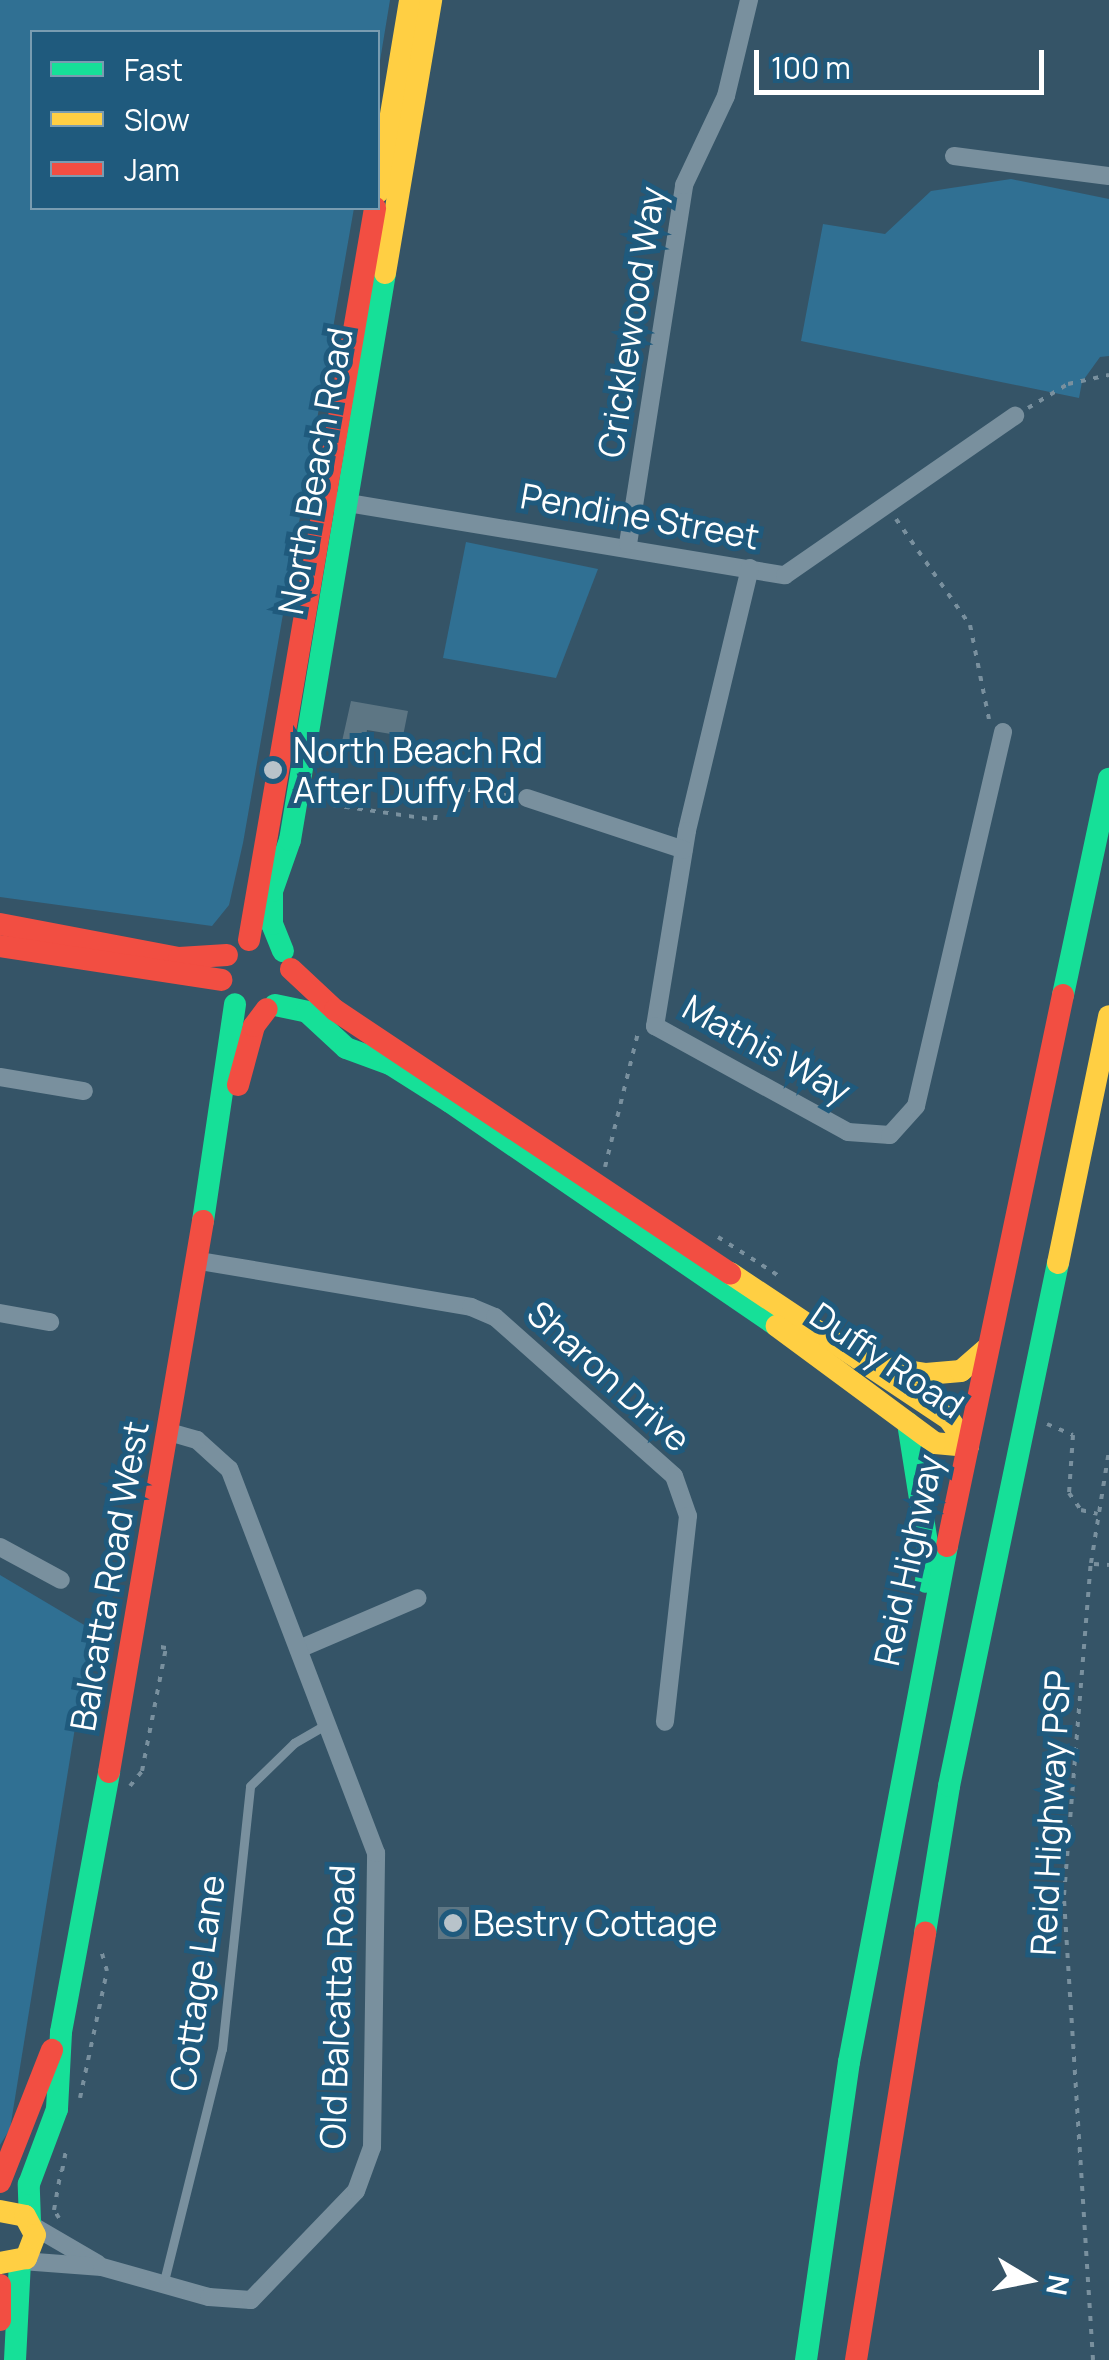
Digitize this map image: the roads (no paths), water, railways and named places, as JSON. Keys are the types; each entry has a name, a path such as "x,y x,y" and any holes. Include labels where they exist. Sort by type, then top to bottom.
{"main road":[{"path":"380,180 410,0"},
{"name":"North Beach Road","path":"249,940 431,0"},
{"name":"North Beach Road","path":"287,960 272,924 272,892 290,840 375,210"},
{"name":"Reid Highway","path":"806,2360 849,2062 914,1699 987,1348 1105,819 1108,787"},
{"path":"0,924 180,958 227,954 249,940 287,960 288,989 271,1007 235,1004 221,980 227,954"},
{"path":"0,946 221,980"},
{"name":"Duffy Road","path":"287,960 335,1010 570,1171 874,1366 949,1419 968,1446"},
{"name":"Balcatta Road West","path":"14,2360 14,2262 34,2245 33,2168 57,2110 61,2032 172,1433 220,1131 235,1004"},
{"name":"Duffy Road","path":"271,1007 307,1012 346,1048 390,1064 450,1102 935,1443 968,1446"},
{"name":"Balcatta Road West","path":"220,1131 254,1026 271,1007"},
{"path":"856,2360 948,1786 1109,1016"},
{"path":"874,1366 926,1374 960,1371 987,1348"},
{"path":"968,1446 996,1445 1028,1405"},
{"path":"908,1423 928,1556 914,1699"},
{"path":"968,1446 993,1482 1000,1531"},
{"name":"Balcatta Road West","path":"0,2182 61,2032"},
{"path":"0,2211 16,2211 31,2224"},
{"path":"0,2285 0,2320"}],"street":[{"name":"Cricklewood Way","path":"628,544 684,185 726,96 749,0"},
{"path":"954,156 1109,176"},
{"name":"Pendine Street","path":"336,501 628,544 785,574 888,508 1015,416"},
{"name":"Mathis Way","path":"750,568 684,850 655,1026 848,1132 890,1134 916,1106 1003,732"},
{"path":"527,798 684,850"},
{"path":"0,1077 84,1091"},
{"name":"Sharon Drive","path":"200,1260 495,1317 674,1476 688,1516 665,1722"},
{"path":"0,1313 50,1322"},
{"name":"Old Balcatta Road","path":"164,2285 251,2300 356,2191 372,2147 376,1852 330,1723 229,1469 197,1440 172,1433"},
{"path":"0,1547 61,1580"},
{"path":"299,1649 418,1598"},
{"path":"31,2224 102,2267"},
{"path":"14,2262 102,2267 164,2285"}],"lane":[{"name":"Cottage Lane","path":"164,2285 222,2049 250,1786 294,1743 330,1723"}],"place":[{"name":"North Beach Rd After Duffy Rd","path":"273,770"},
{"name":"Bestry Cottage","path":"453,1923"}]}
